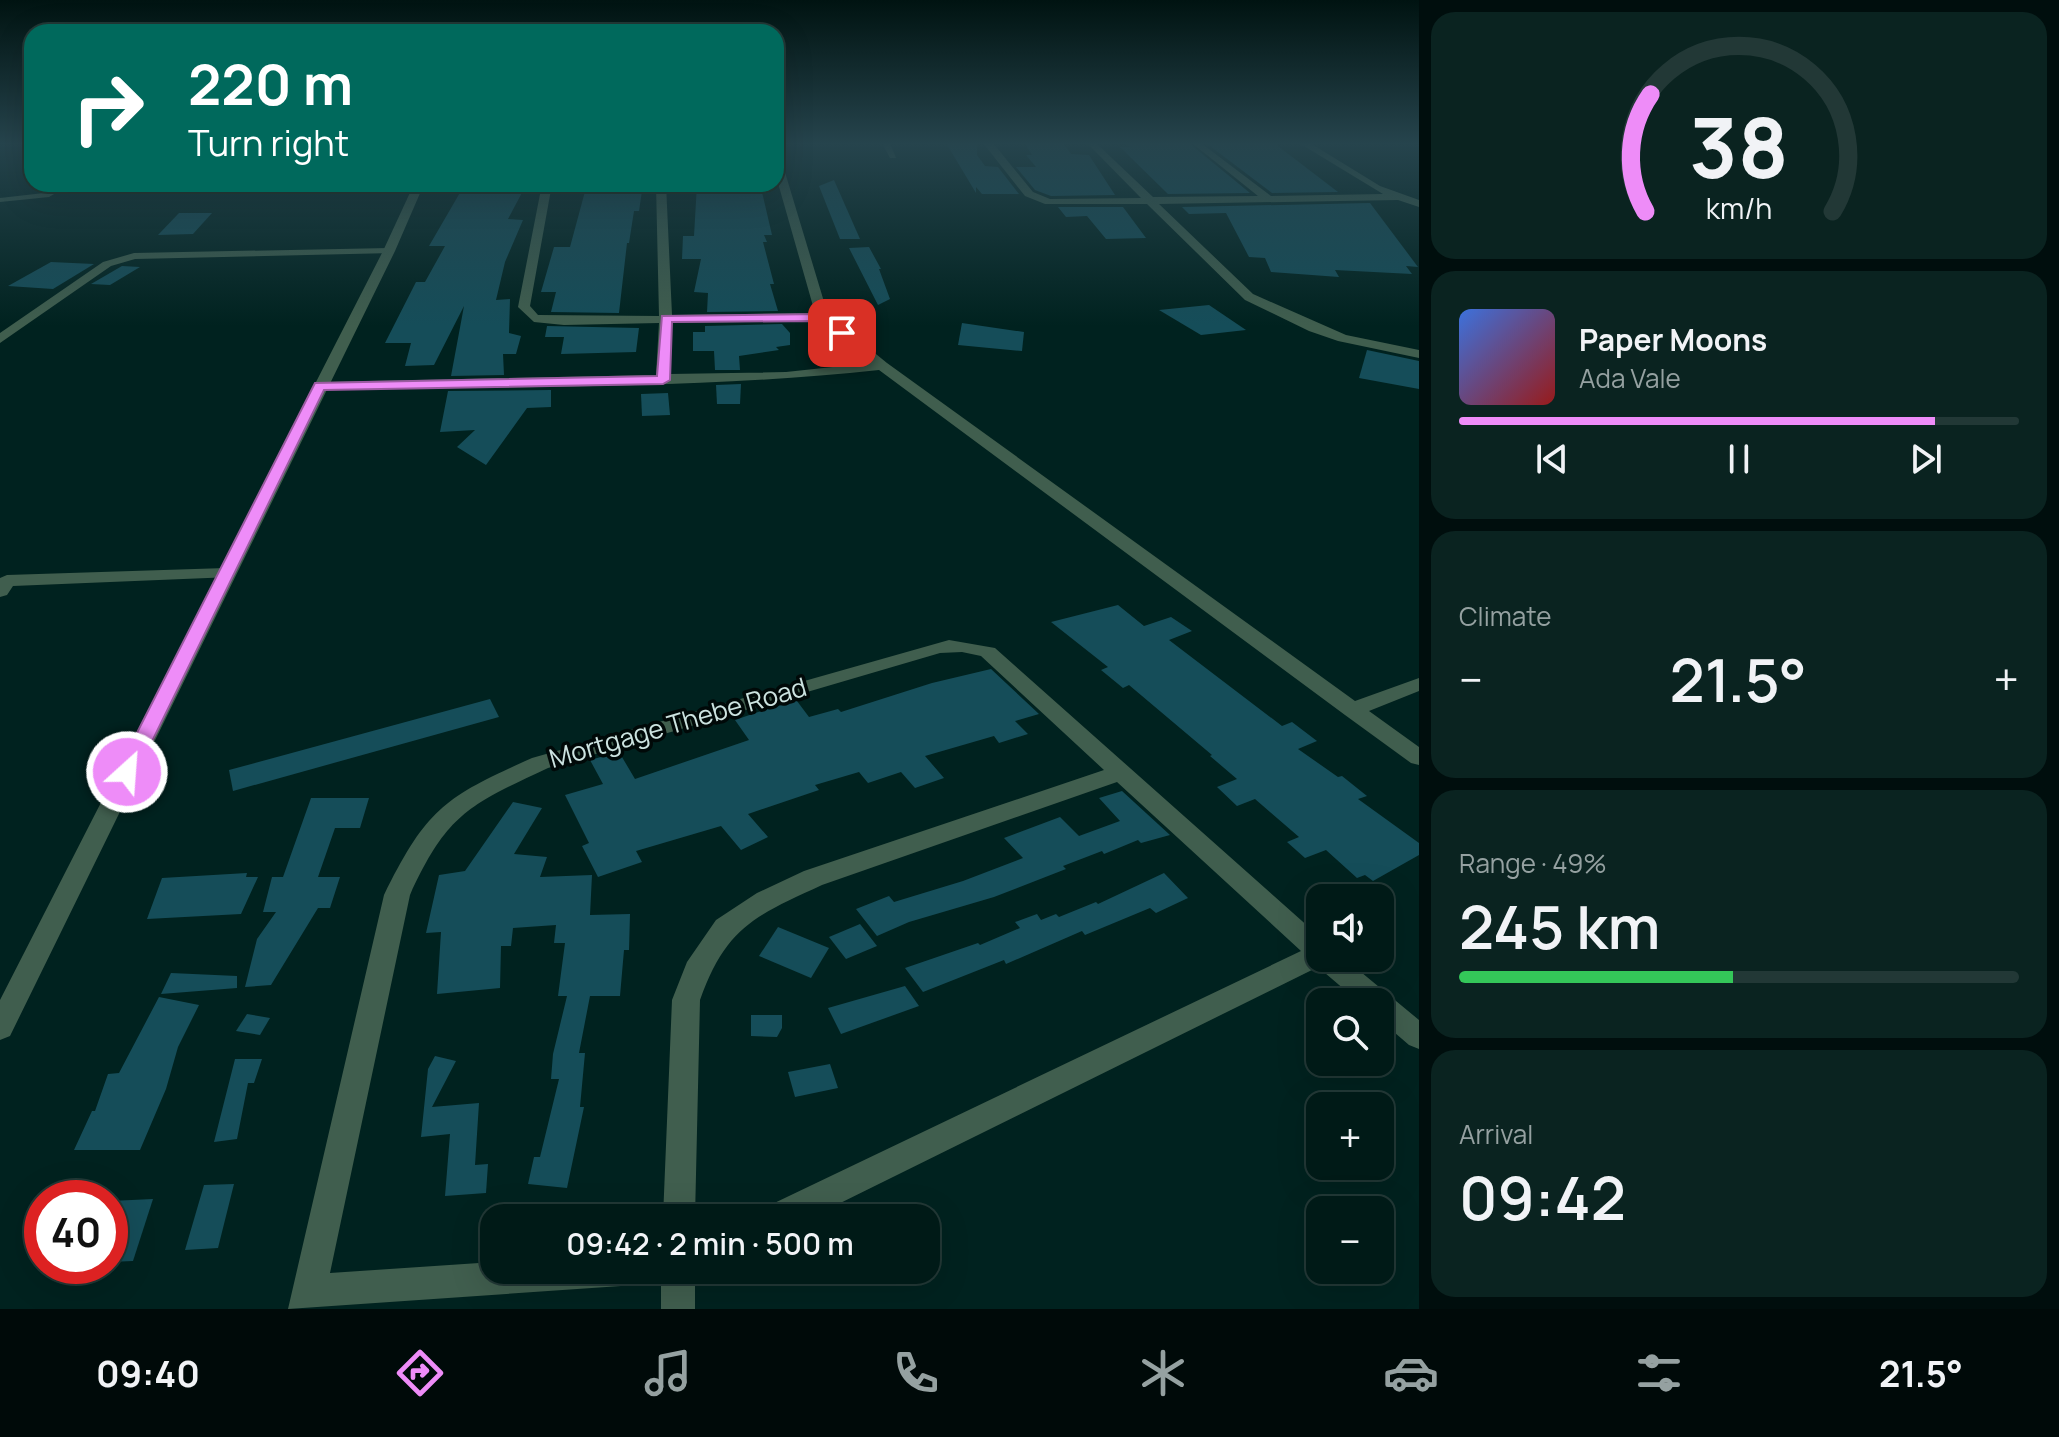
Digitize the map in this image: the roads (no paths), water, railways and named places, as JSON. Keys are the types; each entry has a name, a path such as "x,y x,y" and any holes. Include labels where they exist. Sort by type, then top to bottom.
{"street":[{"path":"0,1028 410,204"},
{"path":"543,204 524,307 527,313 545,320 822,317"},
{"path":"662,204 666,319 663,380"},
{"path":"789,204 822,317 882,366 1419,758"},
{"path":"1155,204 1235,285 1260,303 1343,338 1419,354"},
{"path":"0,339 107,264 134,256 389,251"},
{"path":"320,386 814,375 882,366"},
{"path":"2,584 226,573"},
{"name":"Mortgage Thebe Road","path":"307,1300 397,895 418,851 445,816 491,785 540,763 951,644 988,652 1306,941"},
{"path":"1352,710 1419,684"},
{"path":"679,1204 686,1000 700,962 725,927 766,900 813,878 1123,772"},
{"path":"806,1204 1306,961"},
{"path":"1342,972 1361,988"},
{"path":"1394,1016 1419,1037"},
{"path":"307,1300 480,1283"},
{"path":"678,1284 678,1309"}]}
